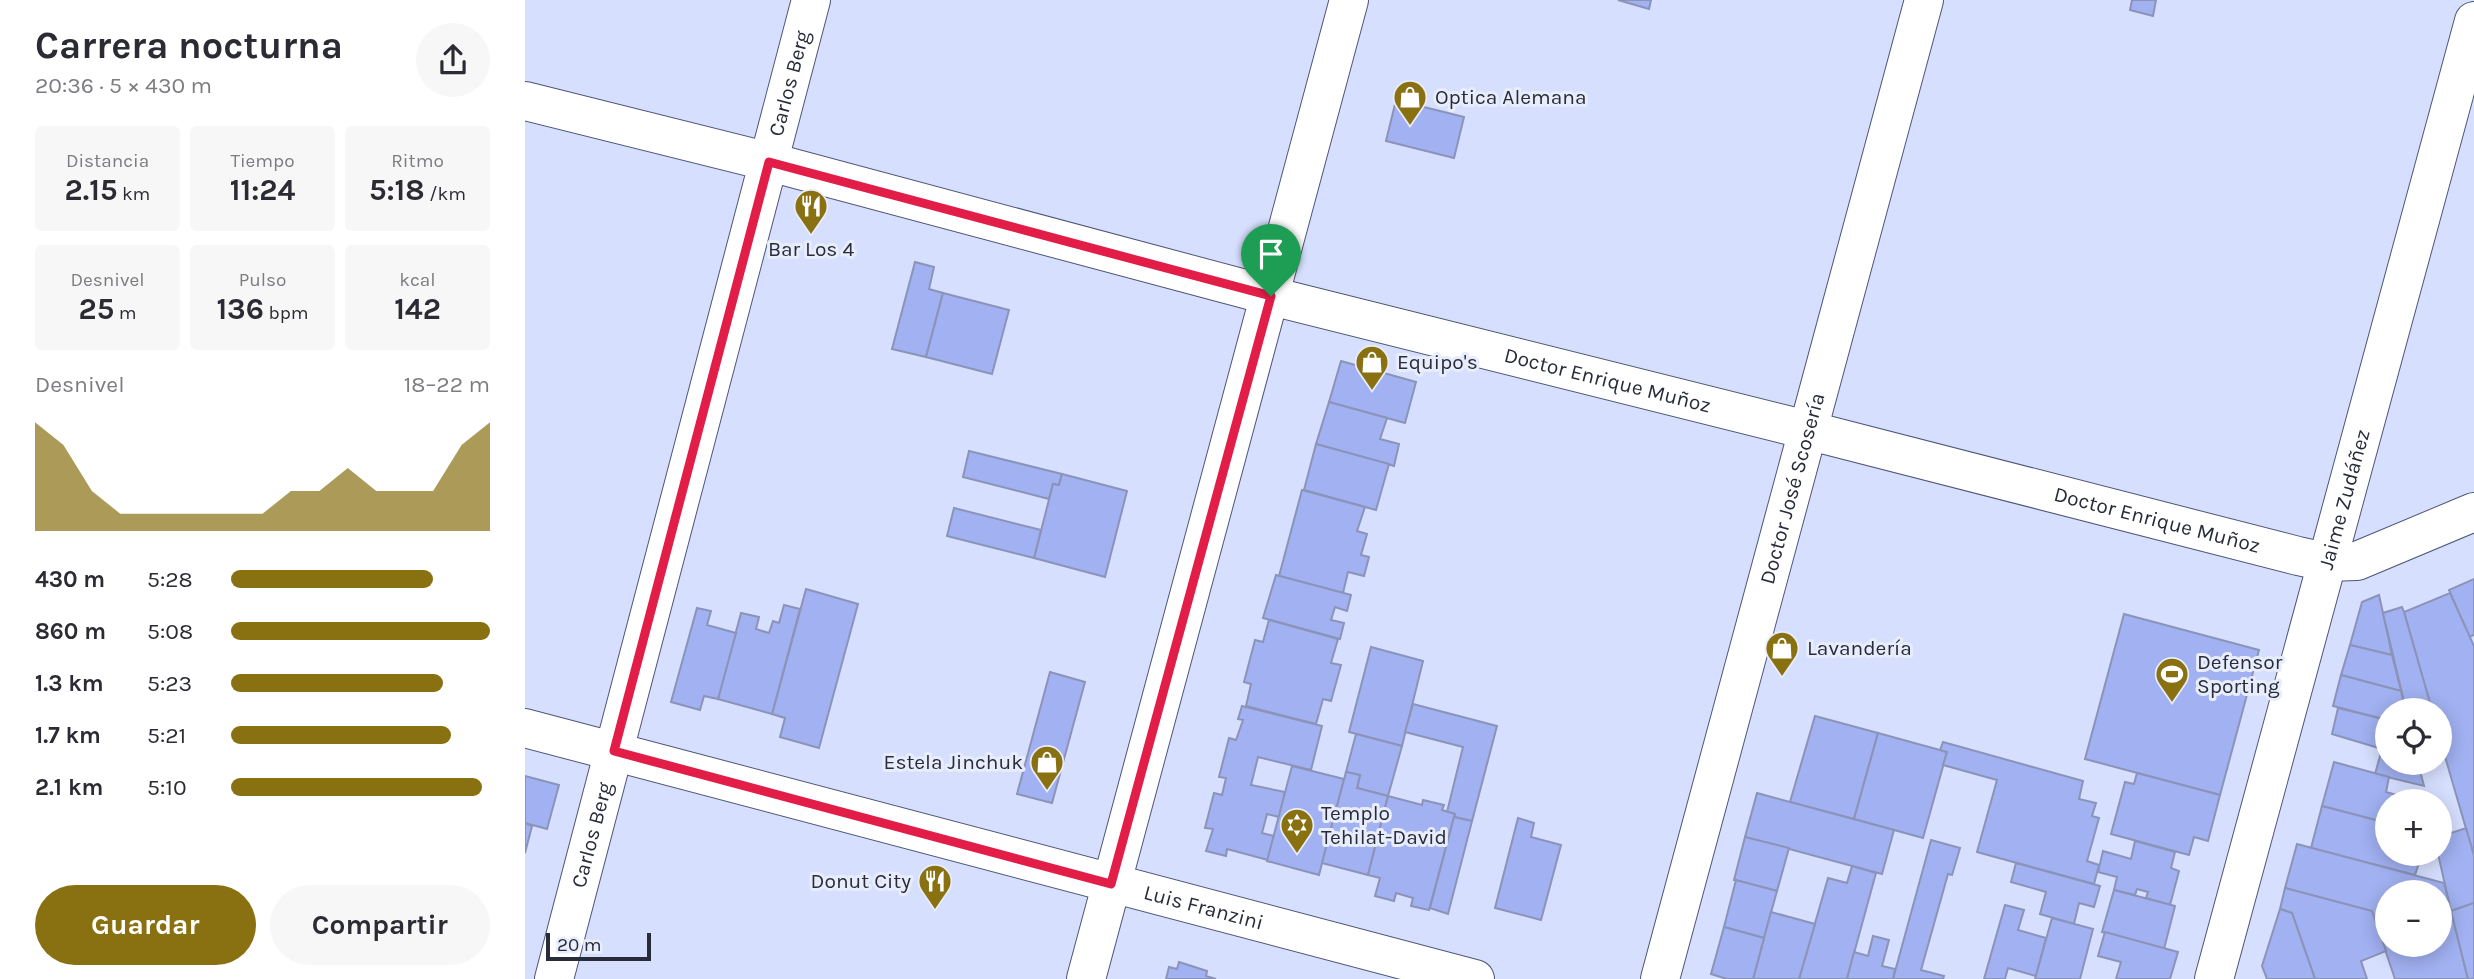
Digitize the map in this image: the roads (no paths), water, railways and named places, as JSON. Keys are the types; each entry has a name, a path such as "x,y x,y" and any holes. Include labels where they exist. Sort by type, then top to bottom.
{"street":[{"name":"Carlos Berg","path":"554,979 811,0"},
{"path":"1086,979 1349,0"},
{"name":"Doctor José Scosería","path":"1660,979 1924,0"},
{"name":"Jaime Zudáñez","path":"2214,979 2474,21"},
{"name":"Doctor Enrique Muñoz","path":"525,101 769,162 1271,296 2326,562 2357,561 2474,512"},
{"name":"Luis Franzini","path":"525,728 1475,979"}],"place":[{"name":"Optica Alemana","path":"1410,127"},
{"name":"Bar Los 4","path":"811,236"},
{"name":"Equipo's","path":"1372,392"},
{"name":"Lavandería","path":"1782,678"},
{"name":"Defensor Sporting","path":"2172,704"},
{"name":"Estela Jinchuk","path":"1047,792"},
{"name":"Templo Tehilat-David","path":"1297,855"},
{"name":"Donut City","path":"935,911"}]}
